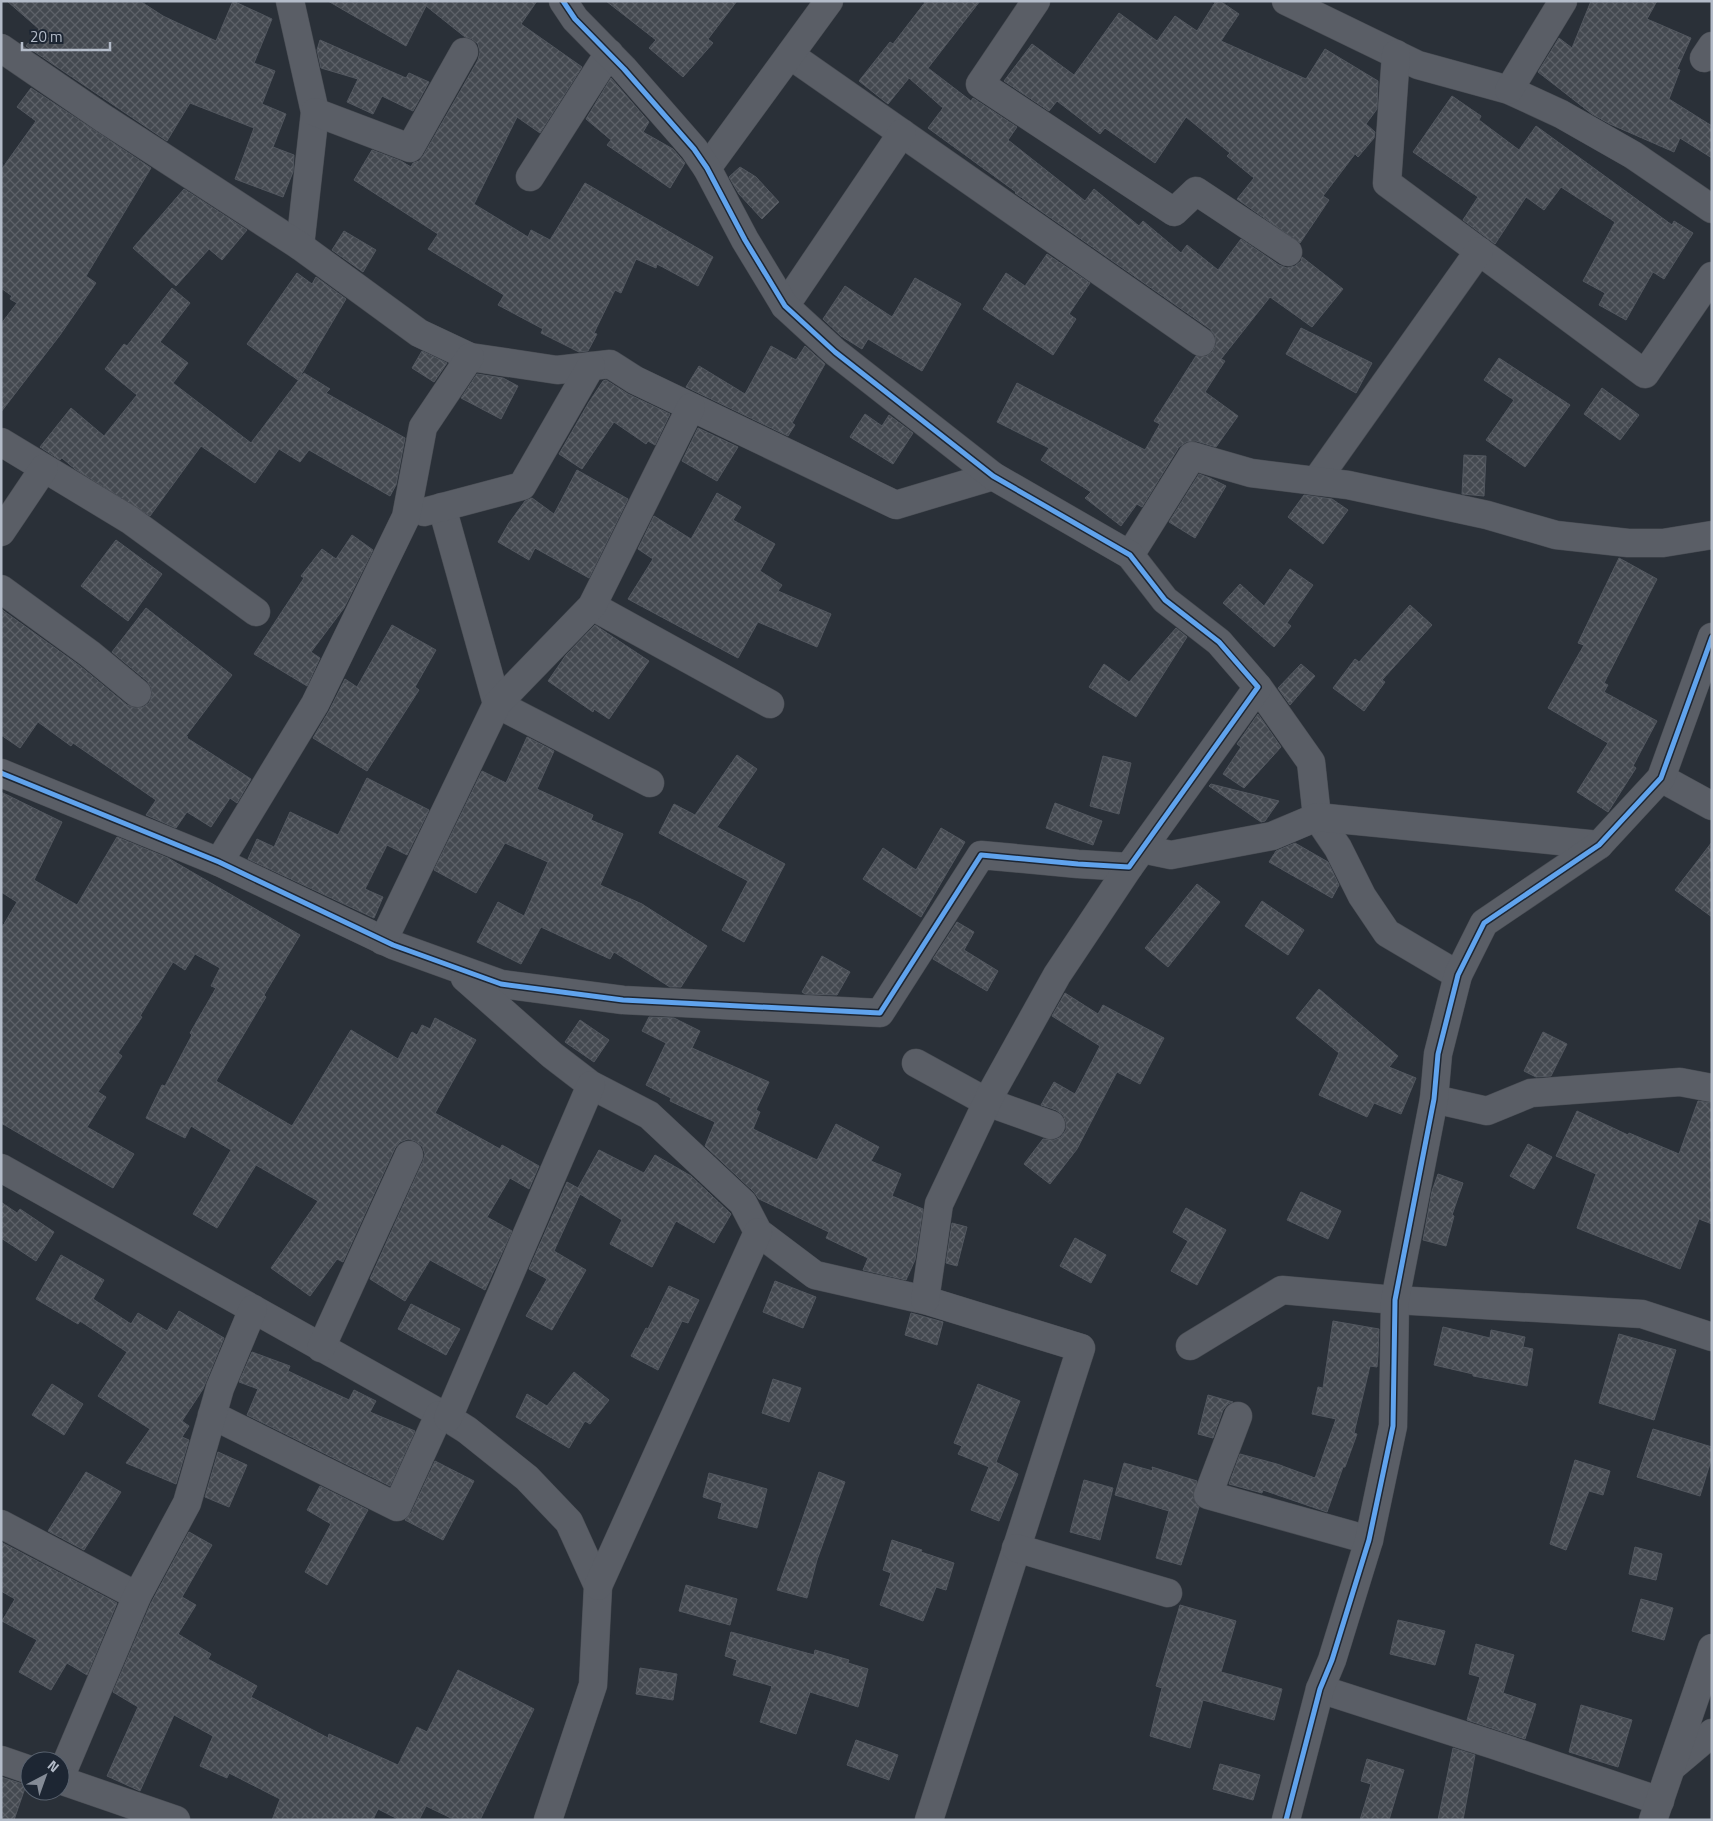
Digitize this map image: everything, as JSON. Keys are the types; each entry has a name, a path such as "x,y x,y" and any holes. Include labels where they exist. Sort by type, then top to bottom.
{"street":[{"path":"290,1 315,112 300,246"},
{"path":"563,1 575,19 609,53 694,149 707,168 745,240 785,306 835,352 993,476 1130,555 1165,600 1219,642 1258,687 1311,762 1317,817 1338,848 1362,896 1387,933 1458,976"},
{"path":"707,168 829,1"},
{"path":"1036,1 980,84 1174,212 1196,191 1288,252"},
{"path":"1286,1 1418,65 1509,90 1561,114 1633,155 1712,209"},
{"path":"1509,90 1563,1"},
{"path":"1,48 103,118 300,246 419,333 470,357 557,370 610,364 635,380 896,505 993,476"},
{"path":"315,112 410,148 464,52"},
{"path":"530,177 609,53"},
{"path":"1396,54 1387,183 1645,374 1712,276"},
{"path":"790,55 1201,342"},
{"path":"785,306 902,133"},
{"path":"1316,481 1479,251"},
{"path":"218,862 315,704 406,517 423,427 470,357"},
{"path":"406,517 522,486 591,366"},
{"path":"383,940 497,704 592,606 690,407"},
{"path":"1,442 130,520 256,612"},
{"path":"1130,555 1192,456 1251,473 1348,485 1487,515 1556,535 1628,543 1654,543 1712,535"},
{"path":"1,532 44,468"},
{"path":"442,507 497,704 650,783"},
{"path":"3,593 90,654 136,694"},
{"path":"592,606 770,704"},
{"path":"1286,1820 1320,1689 1332,1660 1369,1540 1393,1426 1395,1300 1434,1099 1438,1054 1458,976 1484,923 1599,845 1661,778 1712,637"},
{"path":"925,1300 939,1204 987,1102 1058,975 1136,858 1258,687"},
{"path":"1,773 218,862 383,940 501,984 623,1000 880,1013 982,855 1078,864 1171,856 1272,836 1317,817 1599,845"},
{"path":"1661,778 1712,806"},
{"path":"452,966 552,1055 591,1085 649,1115 743,1203 758,1232 815,1276 925,1300 1081,1348 929,1820"},
{"path":"916,1063 987,1102 1051,1125"},
{"path":"1434,1099 1487,1111 1531,1093 1680,1082 1712,1088"},
{"path":"212,1415 397,1507 443,1416 591,1085"},
{"path":"321,1348 410,1155"},
{"path":"1,1168 467,1430 527,1478 569,1522 598,1586"},
{"path":"548,1820 593,1685 598,1586 758,1232"},
{"path":"1190,1346 1282,1290 1395,1300 1642,1314 1712,1337"},
{"path":"70,1755 137,1596 187,1503 220,1388 253,1309"},
{"path":"1238,1416 1208,1495 1369,1540"},
{"path":"1,1524 137,1596"},
{"path":"1016,1548 1168,1593"},
{"path":"1320,1689 1494,1744 1657,1810 1712,1648"},
{"path":"1673,1766 1712,1733"},
{"path":"1,1760 20,1767"},
{"path":"70,1783 176,1820"}],"building":[{"path":"7,1 140,1 163,16 216,41 233,1 272,19 254,63 275,71 262,104 286,114 273,147 294,155 293,172 283,197 235,179 254,128 190,103 167,141 26,46 39,29"},
{"path":"328,1 537,1 521,24 582,67 540,133 517,117 474,204 528,237 531,230 550,240 585,183 713,257 698,286 657,264 656,268 636,259 621,293 615,290 594,333 597,334 588,351 579,352 541,333 543,329 498,305 504,295 428,249 438,234 354,180 372,150 401,161 411,167 413,163 419,161 478,60 480,52 478,44 472,39 465,37 426,6 406,46"},
{"path":"606,1 737,1 708,39 713,43 683,77 649,48 656,40"},
{"path":"926,1 980,1 928,68 971,101 973,98 1017,127 1008,140 1085,201 1094,189 1139,226 1143,221 1181,253 1187,245 1218,270 1241,239 1279,265 1287,268 1295,266 1301,261 1302,257 1343,289 1312,327 1270,297 1221,359 1225,361 1205,392 1238,416 1216,447 1196,441 1186,442 1179,447 1142,507 1137,504 1121,526 1085,498 1091,492 1041,460 1049,448 997,422 1017,383 1145,450 1160,424 1154,421 1196,356 1207,356 1213,351 1216,344 1215,336 1210,329 1015,193 928,128 943,108 909,78 888,104 859,81 890,42 893,44"},
{"path":"1216,1 1220,1 1239,14 1221,41 1306,79 1325,49 1378,81 1377,109 1366,124 1375,132 1374,138 1358,157 1355,154 1323,196 1329,200 1300,243 1237,199 1254,178 1227,156 1230,153 1186,117 1155,163 1105,128 1100,134 1057,101 1049,111 1004,81 1032,44 1074,75 1119,13 1157,41 1175,16 1197,31"},
{"path":"1591,1 1657,1 1647,19 1691,38 1677,69 1680,70 1669,99 1712,126 1712,158 1680,138 1674,152 1610,124 1592,114 1538,72 1559,38 1572,48"},
{"path":"320,40 406,78 409,73 429,82 413,111 382,96 373,114 347,102 358,79 321,68 317,50"},
{"path":"611,78 649,122 643,132 673,149 685,163 670,188 607,145 611,140 586,119"},
{"path":"31,88 151,168 86,276 96,283 60,335 1,412 1,324 17,303 10,299 12,296 1,288 1,170 36,121 17,107"},
{"path":"1452,96 1481,116 1479,120 1519,150 1536,126 1672,225 1674,221 1693,233 1664,279 1653,272 1626,320 1599,305 1605,293 1583,281 1615,222 1561,187 1544,210 1526,197 1495,244 1463,220 1478,197 1413,152"},
{"path":"740,167 756,177 779,202 762,219 739,194 729,177"},
{"path":"184,189 247,230 222,260 209,249 176,286 133,248"},
{"path":"344,231 376,250 363,272 332,250"},
{"path":"1047,254 1090,283 1069,314 1076,319 1053,355 983,309 1006,273 1025,286"},
{"path":"297,273 312,284 316,277 346,299 298,380 247,344"},
{"path":"915,278 961,304 922,371 868,339 862,349 841,336 823,319 845,286 892,317"},
{"path":"172,288 190,303 160,342 188,363 173,383 251,443 304,373 330,389 326,393 405,438 396,485 390,496 309,450 300,462 279,449 255,483 201,446 150,516 75,469 62,458 60,460 40,447 71,408 104,436 137,395 105,369 124,344 127,346"},
{"path":"1301,328 1372,363 1356,393 1286,354"},
{"path":"771,346 796,360 805,346 825,364 792,423 795,425 788,436 686,387 699,366 745,394"},
{"path":"422,351 447,363 434,382 412,368"},
{"path":"1499,358 1570,405 1525,467 1486,440 1514,400 1484,380"},
{"path":"477,374 503,378 518,386 501,419 461,398"},
{"path":"606,380 628,394 670,414 655,445 648,441 646,444 614,422 582,469 559,454 589,402 603,381"},
{"path":"1602,388 1639,415 1620,440 1584,414"},
{"path":"865,414 882,426 889,415 913,433 893,464 850,437"},
{"path":"698,428 738,447 717,481 682,461"},
{"path":"1464,455 1486,456 1484,496 1462,494"},
{"path":"577,470 628,499 589,578 535,548 529,560 498,542 525,501 532,498 554,514"},
{"path":"1199,474 1226,486 1195,538 1169,522"},
{"path":"717,493 741,507 733,520 775,544 760,571 782,585 778,591 831,614 817,647 758,622 738,658 628,599 653,559 638,549 654,516 691,539"},
{"path":"1304,495 1332,499 1348,510 1323,544 1288,517"},
{"path":"352,535 373,550 344,608 311,652 320,658 307,686 254,654 304,578 301,576 322,549 336,559"},
{"path":"116,540 162,574 128,621 81,586"},
{"path":"1619,558 1657,579 1604,683 1608,685 1604,692 1657,721 1633,766 1636,768 1608,812 1577,792 1608,743 1548,708 1584,645 1578,643"},
{"path":"1290,569 1313,585 1287,623 1291,626 1274,647 1223,603 1240,584 1264,606"},
{"path":"1410,605 1432,625 1382,680 1385,682 1364,711 1333,688 1355,659 1359,662"},
{"path":"146,608 232,675 186,736 251,779 237,803 230,798 211,827 187,812 176,828 146,815 156,800 73,743 71,746 38,722 20,748 1,735 1,609 80,666 127,705 135,708 143,707 149,703 152,695 151,687 147,681 112,652"},
{"path":"392,625 436,650 415,687 419,690 367,771 313,738 345,679 357,687"},
{"path":"595,625 649,661 609,719 594,709 593,712 548,681 566,655"},
{"path":"1176,628 1187,637 1136,717 1089,687 1104,664 1129,682"},
{"path":"1301,664 1315,676 1290,705 1278,688"},
{"path":"1258,714 1281,747 1244,788 1223,774 1241,747 1237,744"},
{"path":"527,737 554,751 537,789 593,815 591,820 623,834 600,885 642,904 707,946 681,987 670,987 614,952 610,959 541,927 521,964 477,942 498,902 524,916 548,862 505,843 476,893 434,870 482,771 506,783"},
{"path":"737,755 757,769 717,827 785,864 744,942 722,930 748,881 659,833 674,804 695,815"},
{"path":"1103,756 1131,763 1119,814 1090,806"},
{"path":"367,778 429,810 407,855 387,845 365,889 383,897 374,918 248,859 257,839 274,847 290,812 338,835"},
{"path":"1211,784 1279,801 1265,821 1261,822 1209,786"},
{"path":"1,792 62,822 34,880 77,905 117,837 168,858 300,935 216,1081 292,1126 351,1030 398,1059 412,1032 417,1035 422,1025 430,1029 435,1018 476,1040 435,1113 500,1149 502,1145 539,1166 529,1189 510,1178 487,1217 512,1231 485,1290 430,1260 405,1301 370,1279 425,1154 422,1146 408,1139 400,1142 395,1148 343,1262 337,1259 310,1296 271,1268 318,1201 256,1165 217,1228 193,1214 231,1150 191,1126 185,1138 146,1118 162,1085 165,1086 192,1035 190,1033 216,988 211,986 220,968 195,954 185,970 173,962 140,1016 142,1017 118,1053 122,1056 98,1092 106,1097 87,1127 134,1154 113,1188 1,1123 1,929 17,902 1,892"},
{"path":"1055,803 1102,821 1093,845 1046,828"},
{"path":"941,828 965,842 921,917 863,879 883,848 916,870"},
{"path":"1712,842 1712,917 1675,890"},
{"path":"1295,843 1328,862 1339,885 1332,898 1269,862 1276,851"},
{"path":"1197,884 1220,902 1168,967 1145,948"},
{"path":"1262,901 1304,930 1288,955 1245,926"},
{"path":"957,922 974,932 964,950 998,971 987,991 933,959"},
{"path":"822,956 850,972 837,995 805,994 802,992"},
{"path":"1319,989 1398,1056 1389,1067 1416,1078 1401,1114 1374,1103 1367,1117 1319,1095 1339,1053 1296,1018"},
{"path":"1065,993 1098,1014 1103,1005 1164,1038 1140,1084 1117,1072 1077,1149 1050,1184 1024,1164 1043,1139 1054,1140 1061,1137 1066,1130 1066,1122 1063,1115 1056,1110 1041,1105 1054,1082 1075,1094 1100,1046 1052,1016"},
{"path":"649,1017 674,1018 700,1031 692,1048 769,1082 756,1110 760,1112 753,1129 817,1160 836,1124 879,1147 871,1161 901,1174 892,1196 923,1209 915,1260 906,1280 863,1270 868,1258 826,1238 829,1232 759,1199 705,1146 715,1122 670,1101 671,1098 646,1085 666,1043 642,1031"},
{"path":"580,1020 609,1040 594,1062 565,1042"},
{"path":"1543,1032 1567,1044 1551,1076 1536,1077 1524,1071"},
{"path":"1698,1101 1712,1103 1712,1224 1699,1219 1680,1269 1577,1228 1596,1174 1556,1156 1577,1111 1628,1135 1629,1133 1679,1154"},
{"path":"1528,1144 1552,1157 1534,1189 1510,1176"},
{"path":"599,1150 644,1173 655,1155 691,1176 731,1214 714,1243 676,1221 652,1267 610,1244 622,1220 580,1194 554,1251 586,1270 552,1330 526,1316 547,1279 529,1269 567,1182 578,1188"},
{"path":"1438,1174 1463,1183 1452,1215 1454,1216 1446,1246 1423,1240 1432,1191"},
{"path":"1301,1192 1341,1211 1328,1239 1287,1220"},
{"path":"1,1202 17,1213 20,1209 54,1232 36,1261 1,1238"},
{"path":"1186,1208 1226,1230 1197,1285 1171,1271 1188,1241 1173,1232"},
{"path":"952,1223 967,1227 957,1266 946,1263"},
{"path":"1075,1238 1106,1255 1091,1283 1060,1266"},
{"path":"61,1255 104,1280 93,1299 131,1324 138,1313 167,1331 179,1311 224,1338 203,1389 182,1421 189,1426 182,1437 189,1440 176,1484 126,1463 150,1429 98,1396 127,1352 80,1321 78,1324 36,1299"},
{"path":"775,1281 816,1297 803,1328 763,1312"},
{"path":"669,1286 699,1300 688,1323 682,1321 658,1370 631,1356 646,1328 648,1329"},
{"path":"411,1304 460,1329 446,1355 398,1329"},
{"path":"911,1313 943,1322 937,1345 905,1335"},
{"path":"1333,1321 1379,1329 1377,1367 1370,1366 1354,1433 1357,1434 1327,1512 1263,1490 1262,1493 1229,1484 1240,1454 1277,1464 1315,1478 1336,1419 1312,1414 1318,1387 1323,1388"},
{"path":"1443,1327 1490,1338 1491,1330 1525,1337 1523,1347 1533,1349 1527,1386 1473,1376 1473,1374 1434,1365"},
{"path":"1619,1334 1676,1350 1654,1420 1599,1403"},
{"path":"252,1352 290,1366 288,1371 349,1400 354,1390 376,1401 370,1412 415,1431 390,1486 247,1415 258,1389 239,1382"},
{"path":"574,1372 609,1400 590,1424 585,1421 569,1448 516,1417 527,1394 547,1406"},
{"path":"773,1379 801,1388 789,1422 762,1413"},
{"path":"52,1384 83,1404 64,1435 32,1415"},
{"path":"978,1384 1020,1401 996,1462 1018,1474 999,1521 971,1510 989,1467 958,1454 962,1446 954,1443"},
{"path":"1208,1395 1233,1402 1228,1404 1223,1410 1213,1438 1198,1434"},
{"path":"1653,1429 1712,1447 1712,1457 1700,1496 1637,1477"},
{"path":"218,1452 247,1465 229,1507 205,1497"},
{"path":"1575,1460 1610,1471 1603,1495 1589,1491 1566,1550 1550,1544"},
{"path":"435,1461 474,1481 443,1540 405,1520 411,1513"},
{"path":"1124,1463 1153,1471 1152,1467 1197,1481 1193,1497 1199,1507 1181,1565 1156,1558 1169,1511 1115,1495"},
{"path":"86,1472 121,1492 84,1550 48,1531"},
{"path":"819,1472 845,1482 817,1560 807,1598 777,1590"},
{"path":"709,1473 767,1489 757,1528 718,1518 722,1503 703,1497"},
{"path":"1084,1480 1113,1488 1100,1540 1070,1532"},
{"path":"320,1486 368,1510 327,1585 305,1572 331,1524 307,1510"},
{"path":"189,1532 212,1545 182,1597 196,1605 178,1634 211,1654 208,1659 257,1686 251,1697 328,1738 329,1734 398,1765 417,1727 427,1732 458,1670 534,1709 480,1820 455,1820 426,1806 419,1820 400,1820 378,1809 373,1820 272,1820 280,1799 229,1773 227,1778 200,1766 213,1736 174,1715 140,1791 107,1776 138,1707 113,1692 151,1603"},
{"path":"892,1540 954,1563 946,1590 936,1587 923,1621 880,1605 891,1573 883,1570"},
{"path":"1,1542 117,1603 87,1675 67,1663 51,1690 19,1672 37,1640 2,1621 15,1599 1,1591"},
{"path":"1635,1547 1662,1554 1656,1580 1629,1574"},
{"path":"686,1585 737,1599 730,1625 679,1611"},
{"path":"1641,1599 1673,1608 1664,1640 1632,1631"},
{"path":"1180,1605 1236,1621 1221,1672 1282,1689 1274,1720 1203,1700 1190,1748 1150,1736 1162,1688 1156,1686"},
{"path":"1398,1620 1445,1631 1435,1665 1390,1654"},
{"path":"731,1632 814,1655 815,1650 849,1660 848,1663 868,1669 858,1707 810,1692 796,1734 760,1722 772,1686 733,1675 737,1660 725,1656"},
{"path":"1476,1644 1514,1655 1503,1693 1536,1704 1525,1739 1467,1720 1480,1677 1469,1674"},
{"path":"640,1668 677,1674 673,1700 636,1694"},
{"path":"1581,1705 1632,1720 1618,1767 1569,1752"},
{"path":"856,1740 898,1755 889,1780 847,1765"},
{"path":"1453,1748 1475,1755 1463,1820 1438,1820"},
{"path":"1367,1759 1404,1770 1389,1820 1360,1820 1371,1784 1361,1781"},
{"path":"1220,1764 1260,1775 1253,1800 1213,1789"},
{"path":"1,1777 20,1783 21,1801 14,1820 1,1820"}],"cycle path":[{"path":"1,773 219,862 393,945 501,984 623,1000 880,1013 981,855 1129,867 1258,687 1219,642 1165,600 1130,555 993,476 835,352 785,306 745,240 707,168 694,149 624,69 575,19 563,1"},
{"path":"1286,1820 1320,1689 1332,1660 1369,1540 1393,1426 1395,1300 1434,1099 1438,1054 1458,975 1484,923 1599,845 1661,778 1712,637"}]}
